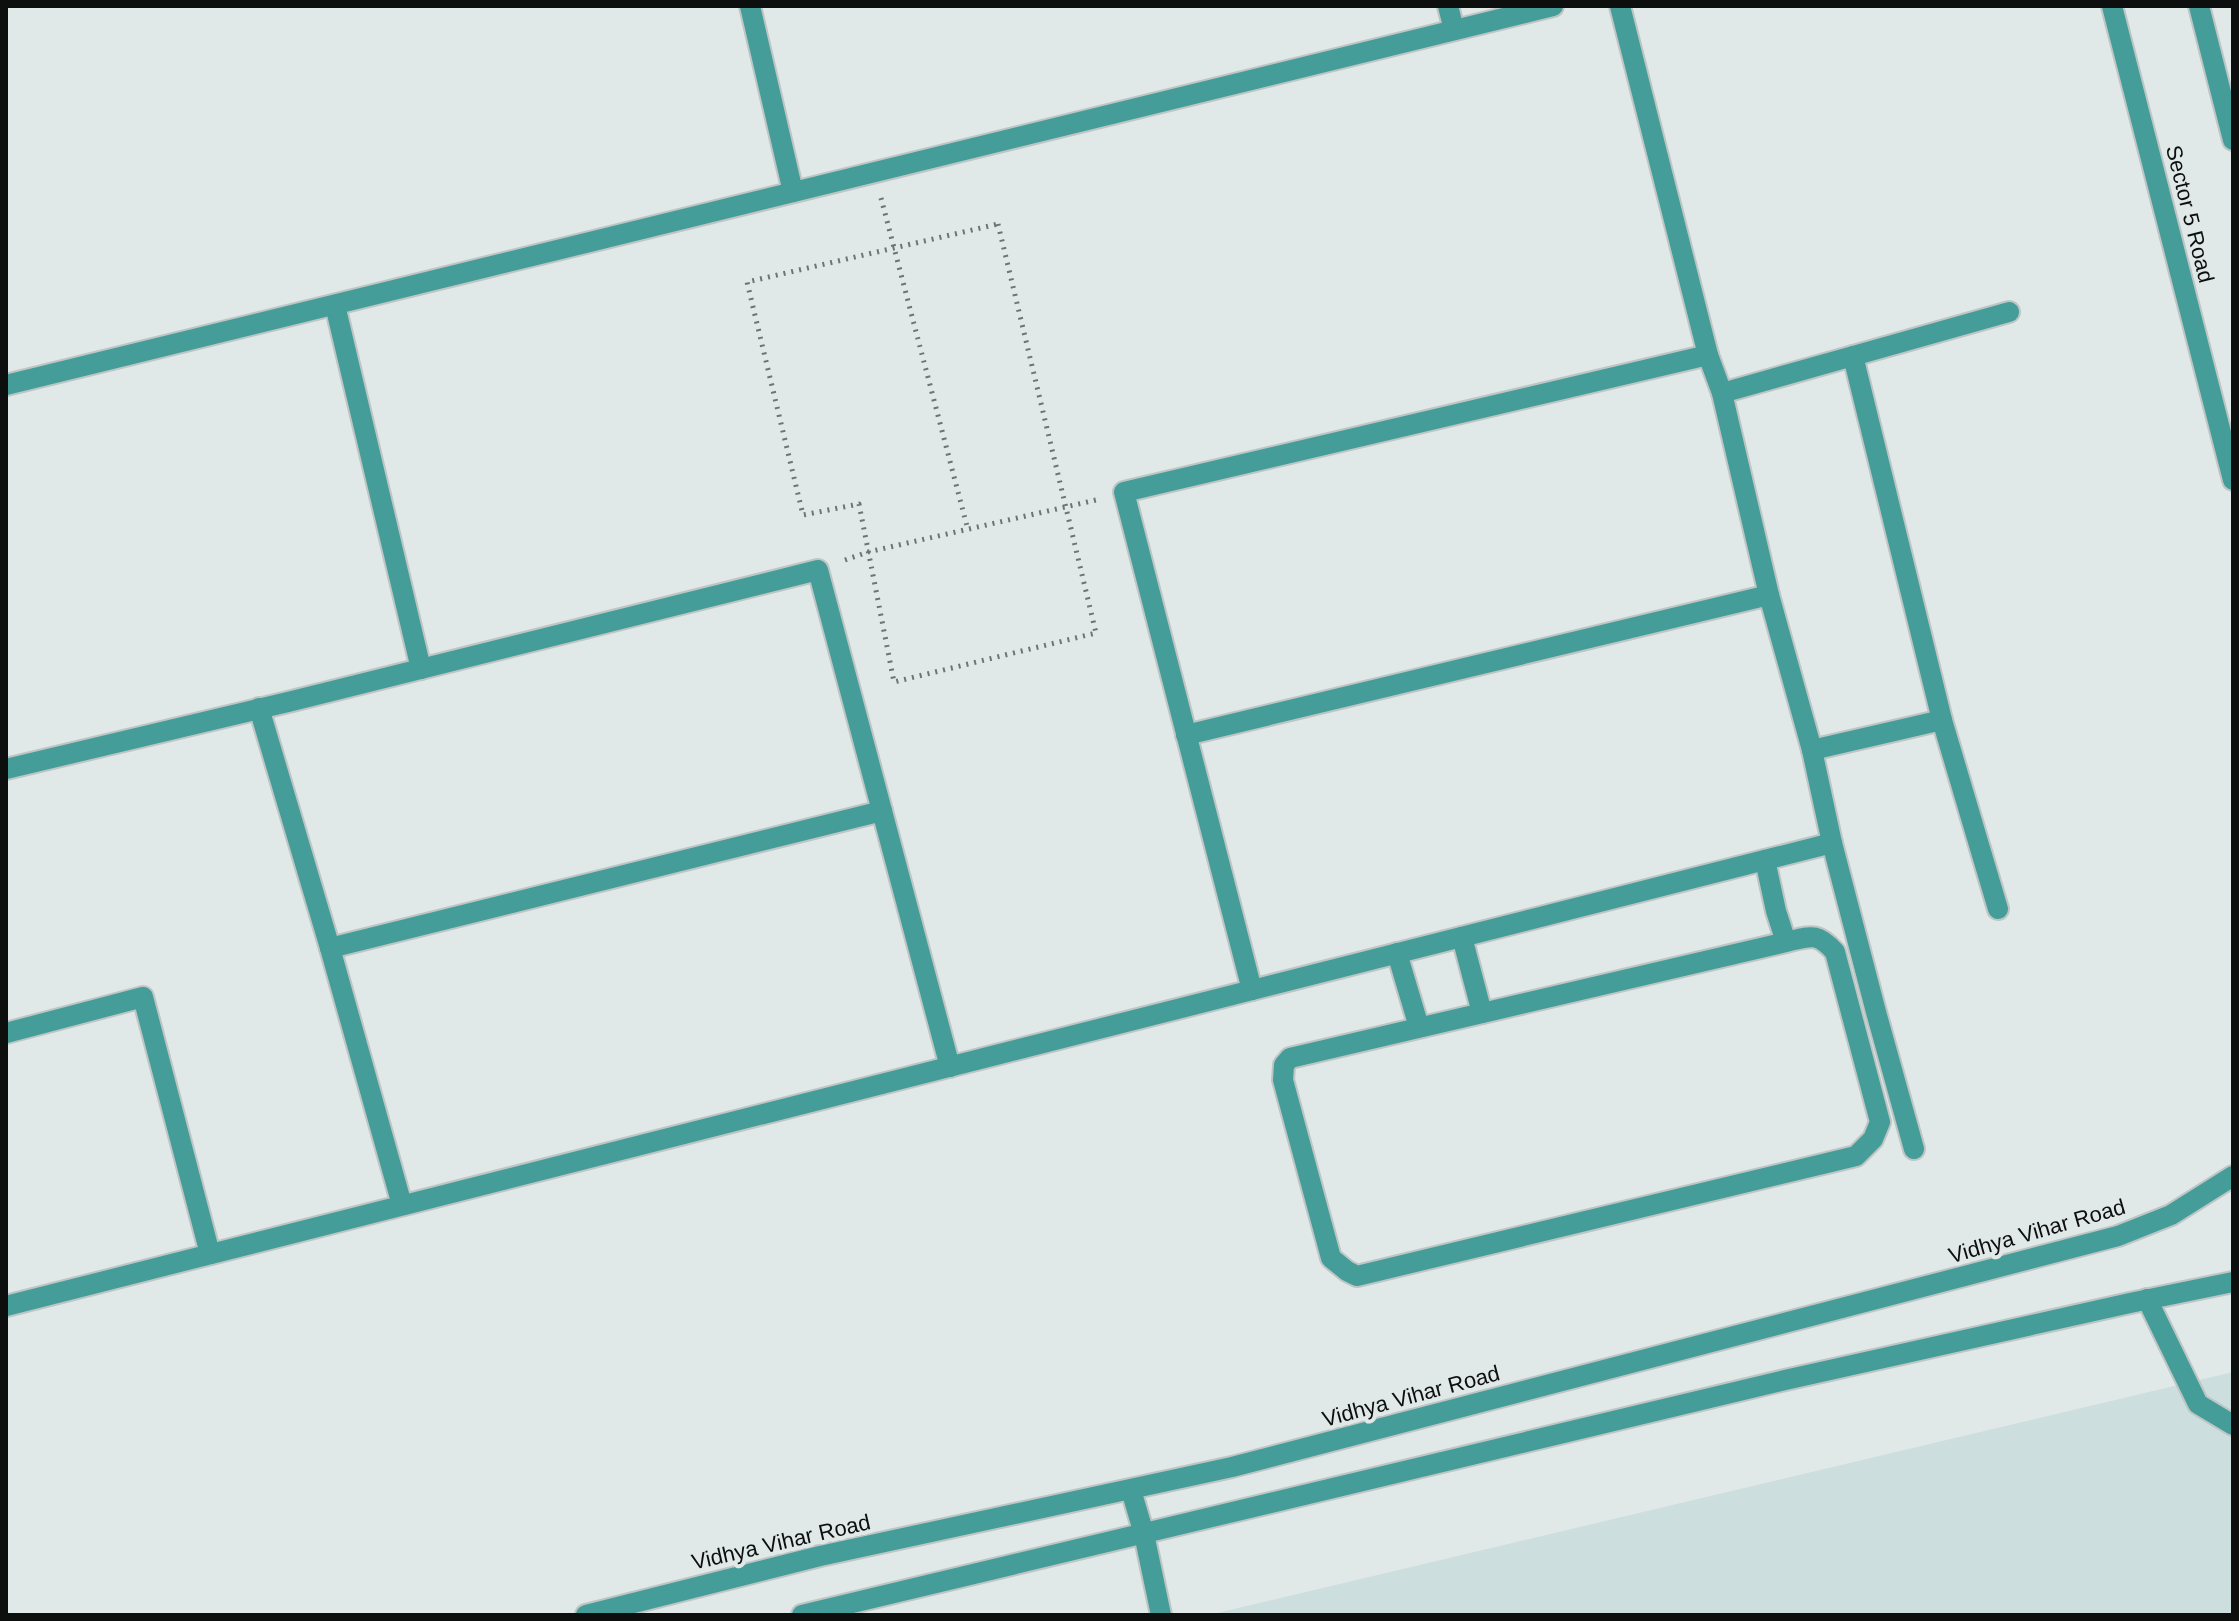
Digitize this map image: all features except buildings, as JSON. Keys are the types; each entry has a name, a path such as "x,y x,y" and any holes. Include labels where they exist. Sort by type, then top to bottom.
{"street":[{"path":"750,6 793,192"},
{"path":"1448,6 1454,30"},
{"path":"6,385 1553,6"},
{"path":"1620,6 1708,355 1722,393 1769,595 1812,750 1832,843 1914,1149"},
{"path":"2199,6 2233,140"},
{"name":"Sector 5 Road","path":"2108,10 2233,480"},
{"path":"335,305 421,669"},
{"path":"1722,393 2009,312"},
{"path":"1252,990 1124,492 1708,355"},
{"path":"1853,356 1942,720 1998,909"},
{"path":"6,769 818,570 950,1067"},
{"path":"1186,735 1769,595"},
{"path":"259,708 402,1205"},
{"path":"1812,750 1942,720"},
{"path":"330,948 882,811"},
{"path":"6,1306 1832,843"},
{"path":"1765,860 1786,942"},
{"path":"1812,935 1824,939 1835,952 1880,1122 1873,1139 1856,1156 1357,1276 1331,1258 1283,1080 1284,1065 1290,1058 1786,942 1812,935"},
{"path":"1462,937 1482,1013"},
{"path":"1397,953 1419,1027"},
{"path":"6,1033 143,997 210,1254"},
{"name":"Vidhya Vihar Road","path":"586,1615 820,1556 1232,1467 2118,1236 2171,1215 2233,1176"},
{"path":"802,1615 1785,1380 2233,1282"},
{"path":"2147,1299 2198,1404 2233,1425"},
{"path":"1131,1490 1161,1615"}],"path":[{"path":"874,172 968,530"},
{"path":"998,224 1066,508 1096,633 894,682 859,504 803,515 747,282 998,224"},
{"path":"868,552 1124,492"}],"shaded area":[{"path":"2233,1372 2233,1615 1213,1614"}]}
